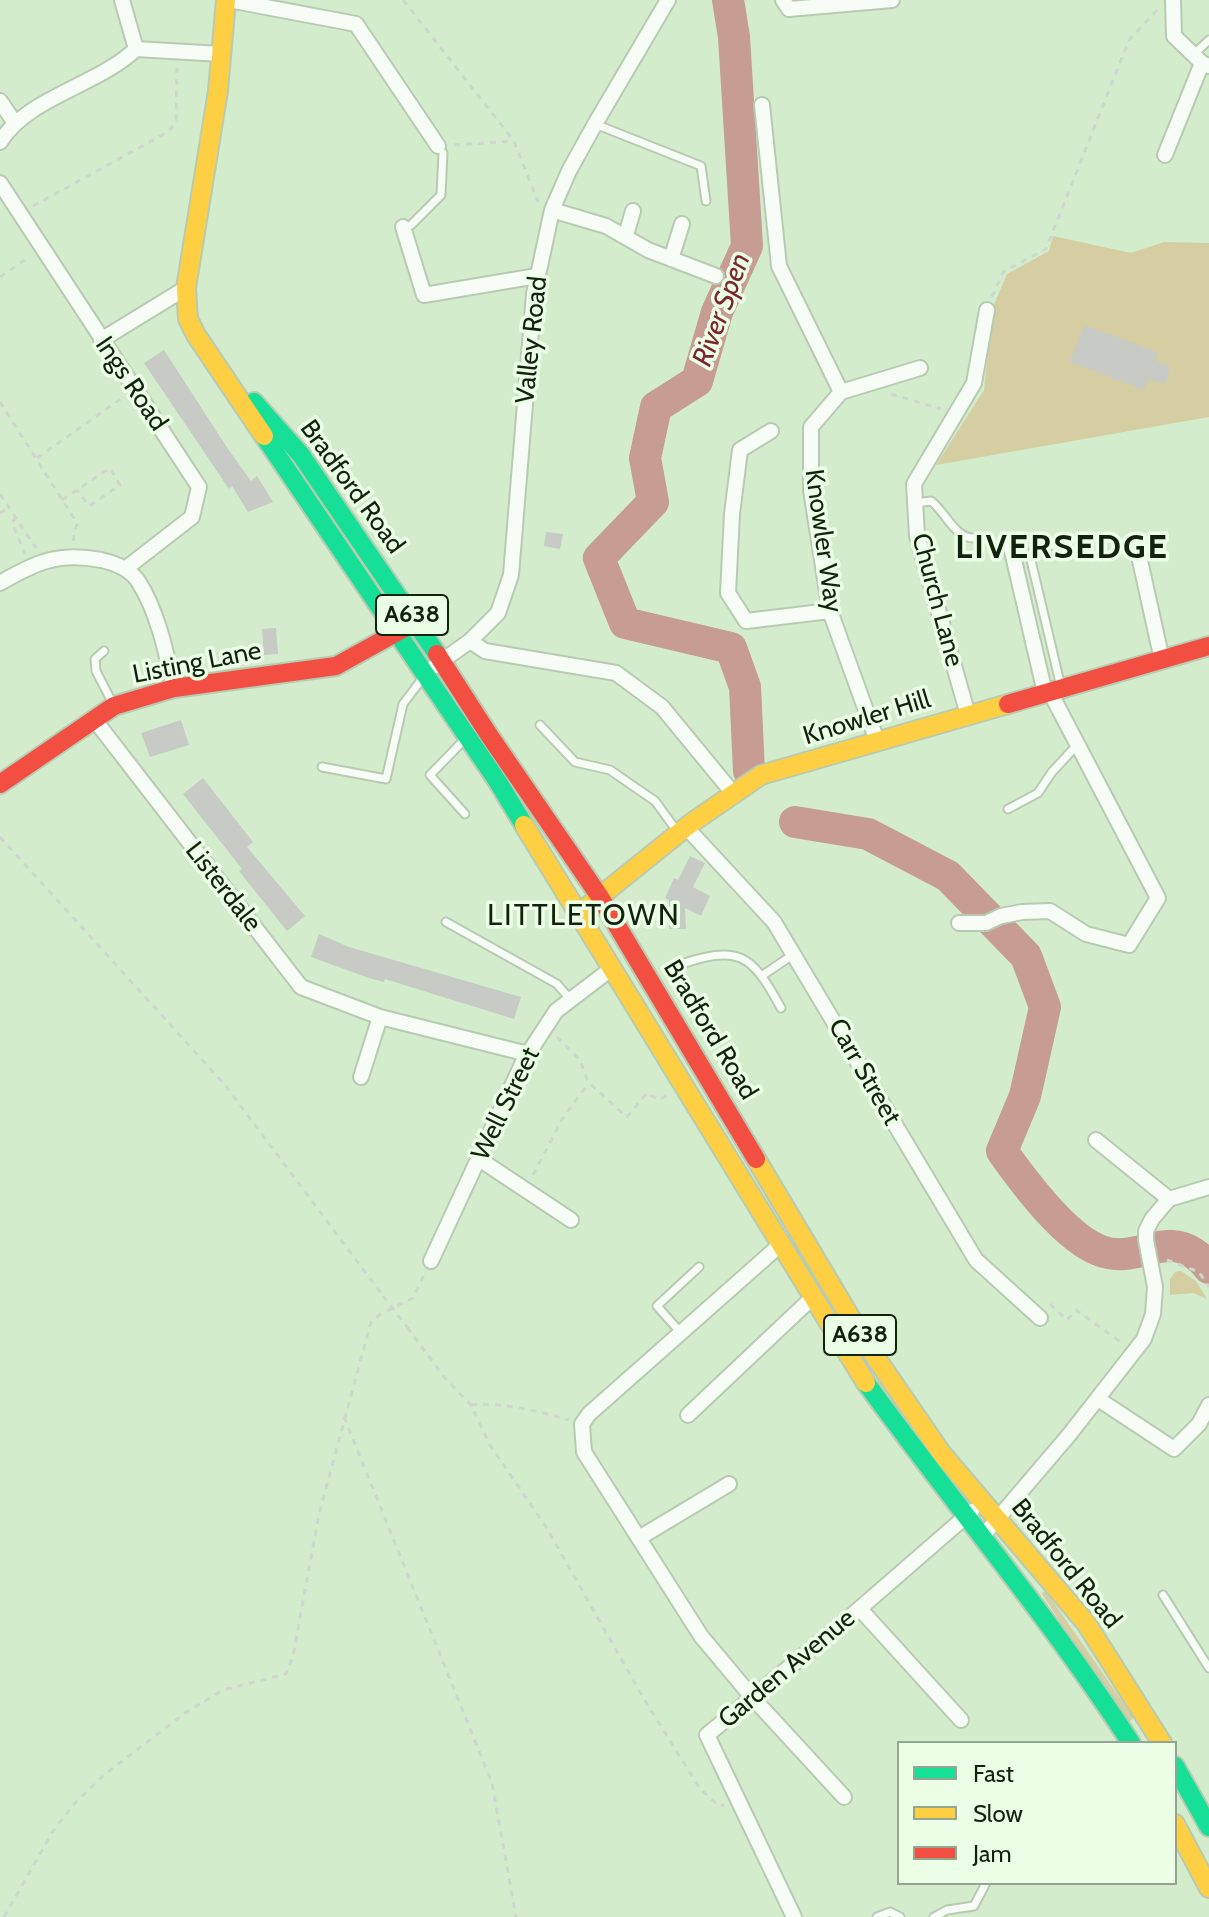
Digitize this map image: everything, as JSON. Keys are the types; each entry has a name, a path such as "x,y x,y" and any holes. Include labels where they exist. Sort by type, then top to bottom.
{"main road":[{"name":"Bradford Road","path":"228,0 218,91 186,288 188,319 467,736 866,1383 935,1478 1083,1669 1130,1741"},
{"name":"Bradford Road","path":"205,348 301,455 416,621 489,735 600,897 865,1342 942,1454 1086,1623 1161,1741"},
{"name":"Listing Lane","path":"0,784 114,706 174,688 336,666 416,621"},
{"name":"Knowler Hill","path":"578,914 732,792 761,775 1209,646"},
{"path":"1177,1770 1209,1827"},
{"path":"1177,1828 1209,1888"}],"street":[{"path":"122,0 136,49"},
{"path":"228,0 356,24 441,150"},
{"name":"Valley Road","path":"425,674 470,641 498,613 511,575 534,294 552,210 569,171 668,0"},
{"path":"783,0 789,9 892,0"},
{"path":"1165,155 1201,61 1174,36 1173,0"},
{"path":"0,142 15,123 119,66 136,49 221,54"},
{"path":"0,101 15,123"},
{"path":"762,105 779,266 841,392 920,368"},
{"name":"Ings Road","path":"0,183 199,487 192,517 125,569"},
{"path":"552,210 606,226 648,250 716,276"},
{"path":"626,235 633,211"},
{"path":"671,259 682,224"},
{"path":"407,226 424,295 537,276"},
{"path":"101,340 186,288"},
{"name":"Church Lane","path":"968,715 917,536 914,484 974,383 987,310"},
{"name":"Knowler Way","path":"841,392 811,427 811,490 830,611 877,741"},
{"path":"771,431 740,450 732,514 728,593 746,621 830,611"},
{"path":"959,923 986,923 1001,916 1050,911 1086,934 1129,945 1158,898 1052,691 1011,547"},
{"path":"1137,547 1162,660"},
{"path":"0,583 37,564 70,556 116,563 137,580 152,611 165,647 174,688"},
{"path":"470,641 485,651 616,673 662,707 732,792"},
{"name":"Listerdale","path":"94,719 301,987 380,1017 528,1054"},
{"name":"Carr Street","path":"682,830 774,922 976,1260 1040,1318"},
{"name":"Well Street","path":"431,1261 528,1054 556,1011 611,969"},
{"path":"361,1077 380,1017"},
{"path":"1096,1140 1169,1199"},
{"path":"479,1159 571,1220"},
{"path":"982,1537 1069,1435 1144,1339 1153,1314 1155,1287 1146,1240 1146,1231 1152,1219 1169,1199 1209,1187"},
{"path":"780,1245 586,1419 584,1452 701,1636 844,1797"},
{"path":"688,1415 812,1298"},
{"path":"1098,1399 1174,1449 1199,1424 1209,1405"},
{"path":"639,1538 729,1484"},
{"name":"Garden Avenue","path":"794,1917 707,1735 860,1609 982,1502"},
{"path":"860,1609 961,1720"}],"lane":[{"path":"1201,61 1209,40"},
{"path":"595,124 701,166 706,201"},
{"path":"407,226 441,195 441,150"},
{"path":"915,503 931,501 941,508 961,535 976,538"},
{"path":"1052,691 1030,556 1035,548 1065,543"},
{"path":"104,651 95,659 96,671 114,706"},
{"path":"322,767 386,779 403,704 425,674"},
{"path":"540,725 575,762 610,770 655,801 682,830"},
{"path":"465,814 430,775 467,736"},
{"path":"1008,809 1038,793 1078,744"},
{"path":"446,922 557,984 571,1000"},
{"path":"763,975 794,954"},
{"path":"676,966 699,958 737,956 748,961 763,975 781,1008"},
{"path":"681,1333 657,1306 699,1267"},
{"path":"1163,1595 1209,1668"},
{"path":"934,1917 947,1910 974,1906 985,1885"},
{"path":"877,1917 890,1912 900,1917"}],"path":[{"path":"403,0 514,141 548,227"},
{"path":"987,310 1003,272 1046,249 1129,40 1166,0"},
{"path":"19,214 168,132 176,122 177,52"},
{"path":"441,150 514,141"},
{"path":"0,277 42,249"},
{"path":"864,385 956,414"},
{"path":"36,458 135,388"},
{"path":"0,402 77,523 70,556"},
{"path":"62,500 77,490 110,468 120,485 89,506 77,490"},
{"path":"0,494 16,517 37,564"},
{"path":"0,513 9,507"},
{"path":"16,517 12,523 37,564"},
{"path":"0,837 225,1085 444,1377 471,1405 490,1445 546,1527 644,1699 700,1789 719,1806 740,1804"},
{"path":"546,1026 580,1060 589,1083 627,1117 647,1093 659,1100 682,1086"},
{"path":"525,1189 564,1116 589,1083"},
{"path":"1148,1259 1167,1260 1199,1272 1209,1287"},
{"path":"4,1917 53,1831 75,1803 104,1775 185,1713 223,1690 286,1674 293,1656 319,1514 371,1322 413,1298 431,1261"},
{"path":"1040,1295 1067,1320 1076,1310 1134,1353"},
{"path":"471,1405 485,1404 586,1419"},
{"path":"344,1417 492,1783 516,1917"}],"shaded area":[{"path":"1053,236 1131,253 1164,242 1209,243 1209,417 936,465 984,390 992,309 1007,274 1049,251"},
{"path":"1181,1271 1196,1281 1207,1299 1193,1293 1170,1295 1170,1279 1175,1272"},
{"path":"1045,1590 1134,1718 1127,1723 1042,1594"}],"building":[{"path":"1084,325 1158,352 1155,361 1171,367 1165,384 1148,378 1144,390 1070,362"},
{"path":"164,350 228,449 251,481 257,476 273,502 248,512 232,486 229,489 144,363"},
{"path":"546,532 563,534 560,549 544,546"},
{"path":"276,628 278,654 264,655 262,629"},
{"path":"181,720 189,745 150,757 141,733"},
{"path":"203,778 253,842 247,847 305,916 287,931 183,794"},
{"path":"690,856 705,863 693,887 710,896 701,916 685,908 686,929 669,929 669,900 665,898 674,878 678,880"},
{"path":"319,934 349,947 521,997 514,1019 385,979 384,982 369,978 311,957"}],"waterway":[{"name":"River Spen","path":"728,0 734,37 747,246 717,312 697,381 656,407 645,458 653,502 599,558 625,623 731,648 745,687 749,771"},
{"name":"River Spen","path":"795,822 868,834 948,876 1026,956 1045,1007 1025,1096 1002,1151 1046,1208 1073,1234 1101,1251 1116,1254 1169,1246 1182,1248 1195,1254 1209,1268"}],"traffic: fast":[{"path":"254,402 301,455 437,654"},
{"path":"264,436 524,825"},
{"path":"866,1383 1035,1606 1130,1741"},
{"path":"1177,1770 1209,1827"}],"traffic: slow":[{"path":"226,0 218,91 186,288 188,319 264,436"},
{"path":"578,914 690,824 761,775 1008,704"},
{"path":"524,825 866,1383"},
{"path":"756,1159 865,1342 942,1454 1086,1623 1161,1741"},
{"path":"1177,1828 1209,1888"}],"traffic: jam":[{"path":"0,784 114,706 174,688 336,666 410,625"},
{"path":"1008,704 1209,646"},
{"path":"437,654 600,897 756,1159"}],"district":[{"name":"LIVERSEDGE","path":"1062,548"},
{"name":"LITTLETOWN","path":"584,916"}]}
